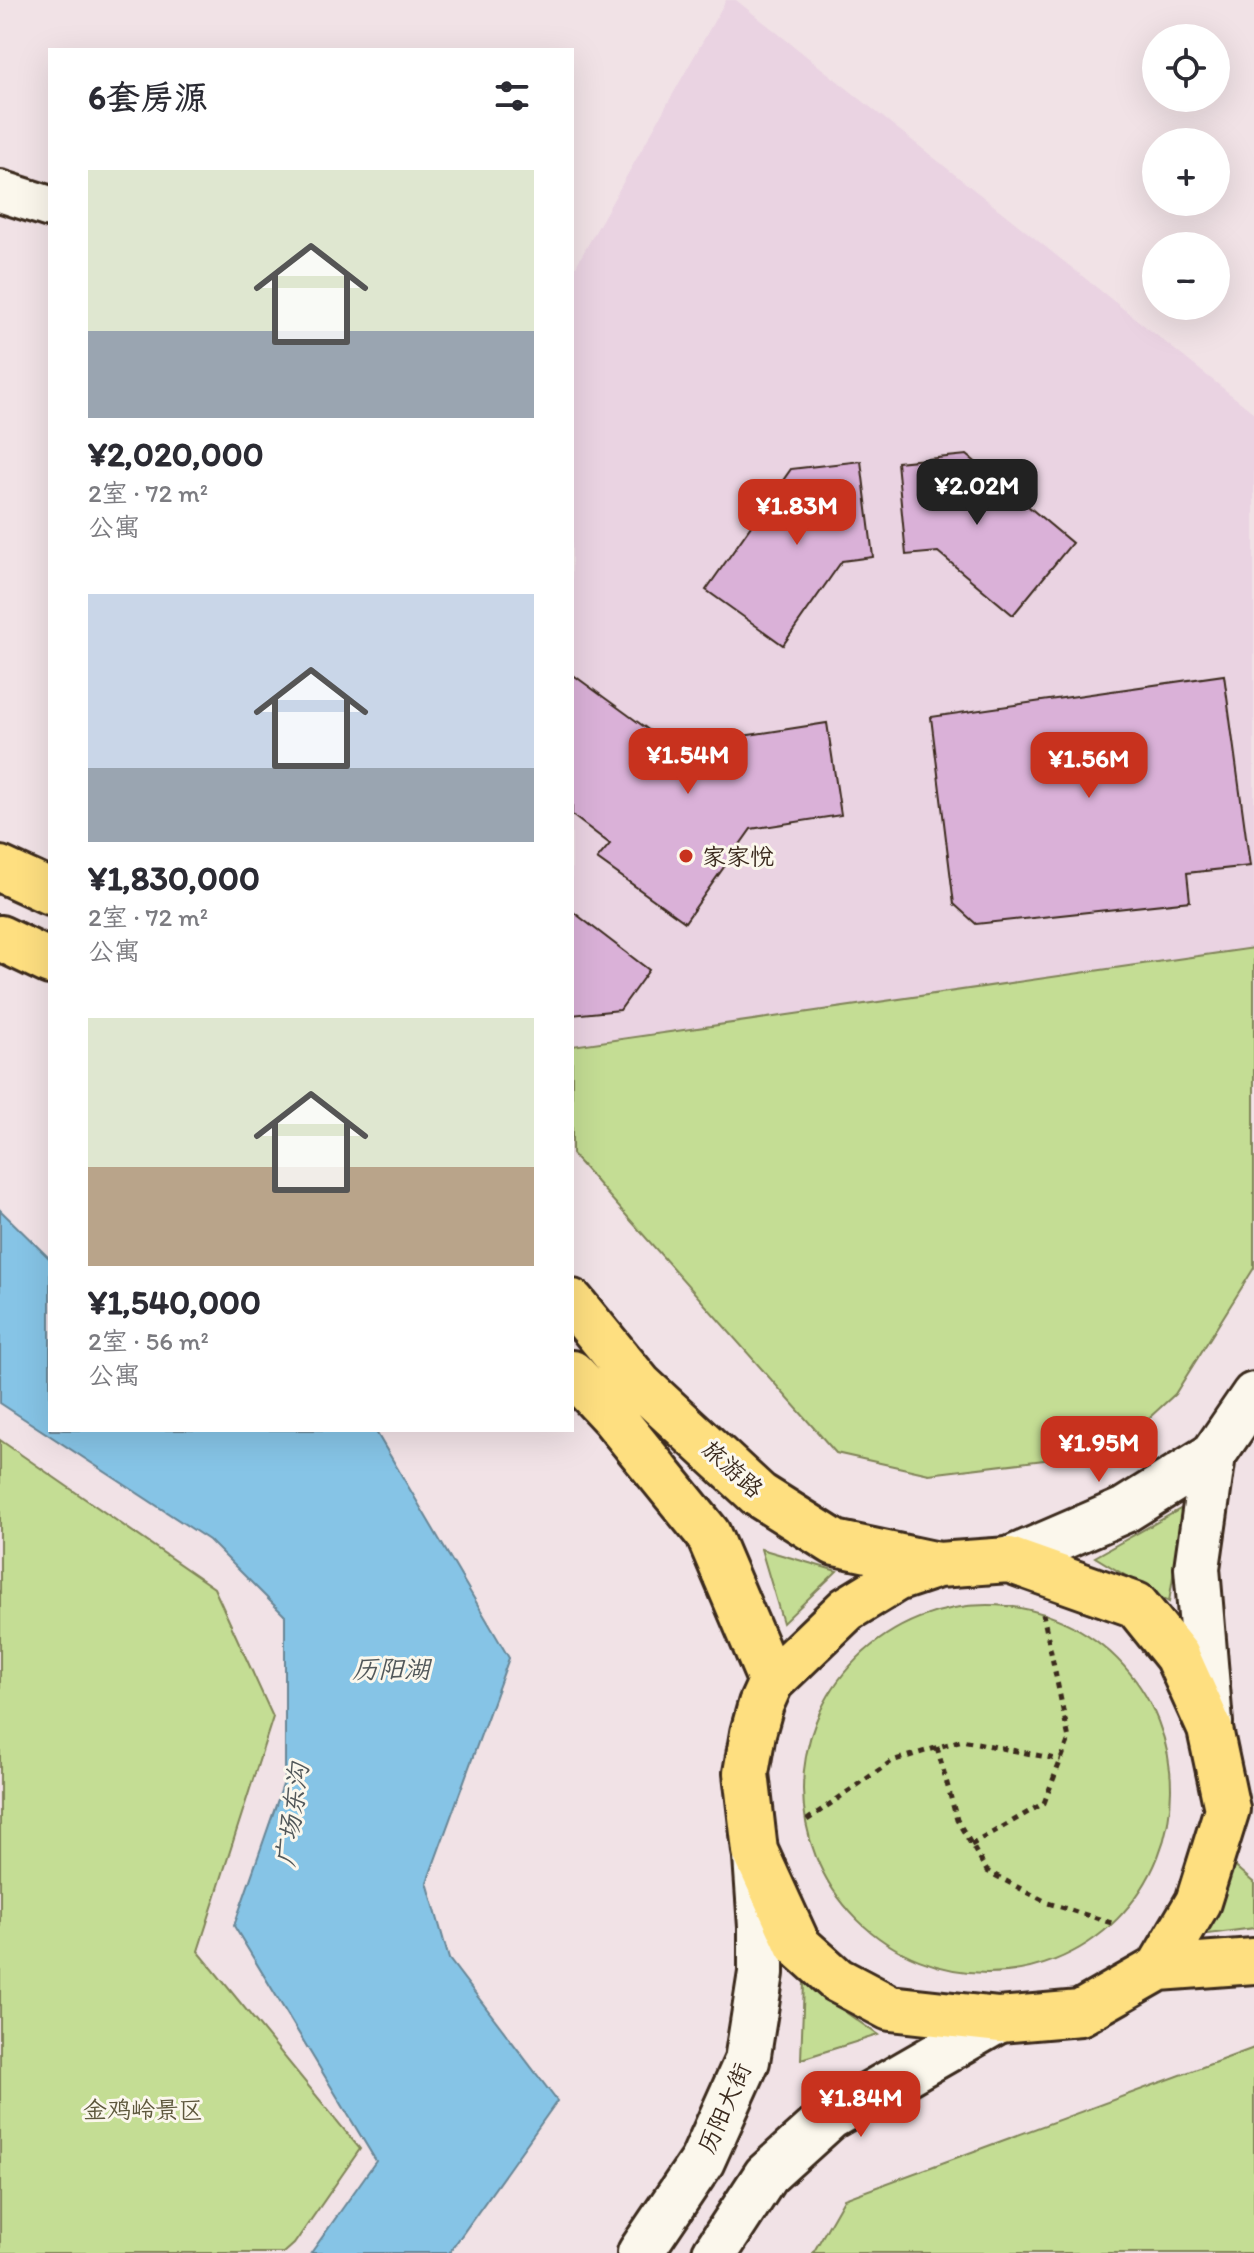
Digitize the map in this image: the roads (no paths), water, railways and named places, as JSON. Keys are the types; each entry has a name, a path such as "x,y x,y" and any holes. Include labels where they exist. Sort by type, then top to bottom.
{"main road":[{"path":"0,869 48,891"},
{"path":"0,938 48,961"},
{"name":"旅游路","path":"574,1304 640,1385 759,1495 835,1543 938,1565"},
{"path":"574,1375 613,1417 708,1534 771,1682"},
{"path":"1254,1395 1213,1455 1125,1510 1009,1560 938,1565 896,1579 847,1609 771,1682 753,1733 746,1773 755,1851 798,1945 837,1980 890,2008 999,2020 1080,2013 1159,1968 1254,1961"},
{"path":"1210,1729 1197,1568 1213,1455"},
{"path":"1009,1560 1136,1605 1177,1656 1210,1729 1240,1819 1198,1902 1159,1968"},
{"name":"历阳大街","path":"640,2253 702,2161 747,2061 761,1973 755,1851"},
{"path":"715,2253 766,2175 830,2117 999,2020"}],"street":[{"path":"0,191 48,206"}],"water":[{"name":"历阳湖","path":"0,1210 48,1257 48,1432 376,1432 509,1658 427,1882 449,1959 557,2101 449,2253 311,2253 376,2161 234,1926 285,1779 285,1616 209,1540 0,1403"}],"place":[{"name":"家家悦","path":"686,856"}],"water label":[{"name":"广场东沟","path":"292,1815"}],"park label":[{"name":"金鸡岭景区","path":"143,2109"}]}
